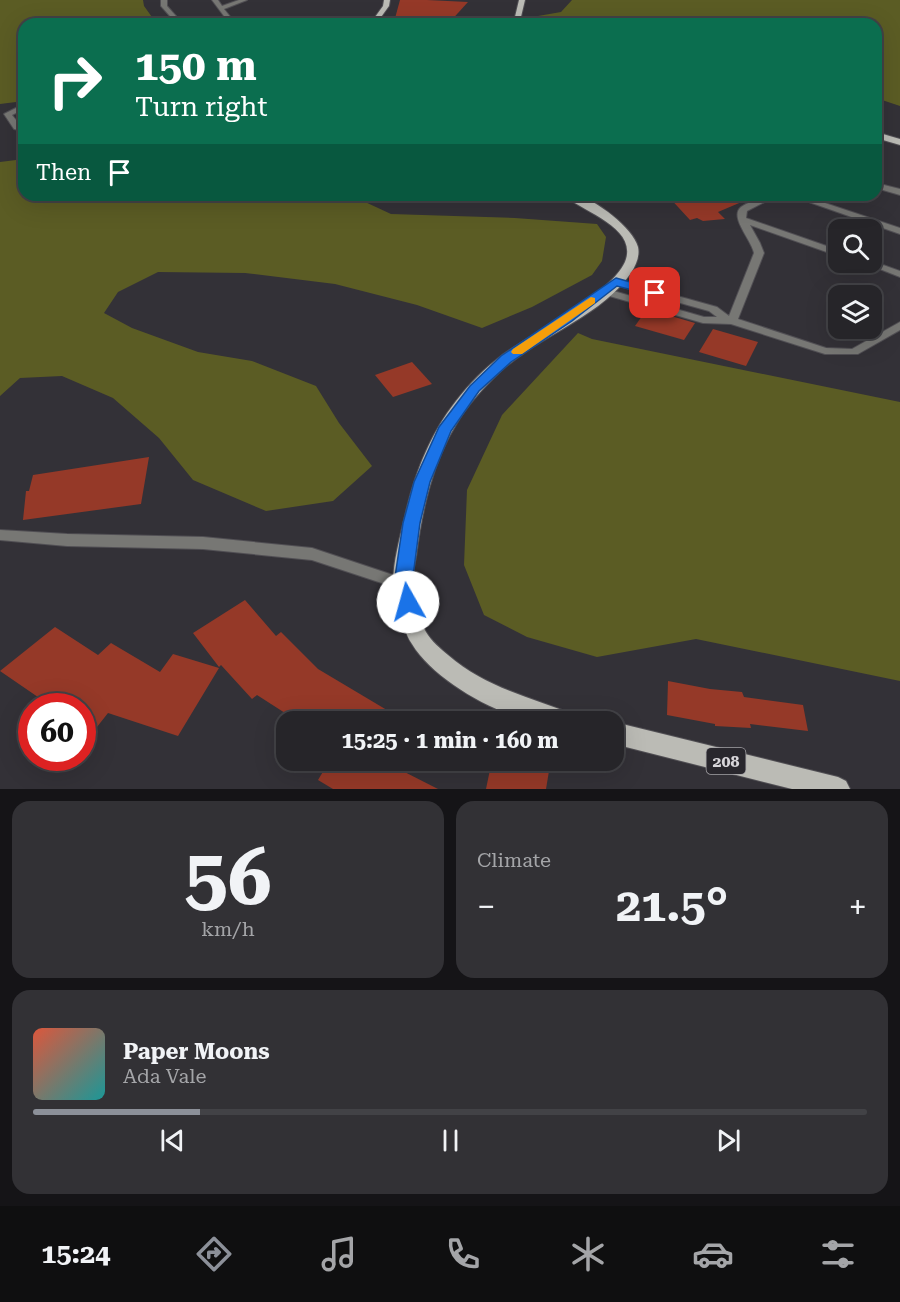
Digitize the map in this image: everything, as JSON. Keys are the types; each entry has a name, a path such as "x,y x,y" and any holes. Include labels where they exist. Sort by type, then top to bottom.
{"main road":[{"path":"377,18 386,6 387,0"},
{"path":"518,18 522,0"},
{"path":"882,137 900,142"},
{"path":"530,711 513,706 456,677 418,638 403,584 412,523 422,482 444,430 474,388 506,359 609,287 632,259 632,247 626,233 602,213 580,201"},
{"name":"208","path":"624,736 838,789"}],"street":[{"path":"164,0 164,6 175,18"},
{"path":"215,0 227,18"},
{"path":"221,8 244,0"},
{"path":"18,108 8,114 18,127"},
{"path":"882,187 900,192"},
{"path":"729,321 759,253 758,245 741,219 741,214 744,209 761,201"},
{"path":"811,201 900,231"},
{"path":"741,219 828,249"},
{"path":"882,268 900,274"},
{"path":"609,287 703,320 729,321 825,351 843,352 863,348 900,325"},
{"path":"609,287 713,309 729,321"},
{"path":"0,535 67,540 202,543 312,554 403,584"}],"shaded area":[{"path":"0,0 143,0 144,6 153,18 18,18 18,102 0,104"},
{"path":"572,0 900,0 900,106 882,100 882,18 537,18 561,12"},
{"path":"18,160 18,201 363,201 391,214 515,218 597,224 606,237 602,261 592,275 532,307 482,328 417,305 335,284 245,273 158,272 118,292 104,313 132,328 198,352 252,361 316,386 339,423 372,466 333,501 266,511 193,480 159,438 113,398 62,376 20,378 0,396 0,162"},
{"path":"578,333 592,339 900,402 900,681 696,639 597,657 527,637 484,615 464,565 467,490 502,415"}],"building":[{"path":"400,0 468,2 453,18 395,18"},
{"path":"673,201 744,201 718,212 725,219 690,220"},
{"path":"647,309 695,323 684,340 635,326"},
{"path":"713,329 758,342 746,366 699,352"},
{"path":"412,362 432,384 393,397 375,375"},
{"path":"149,457 141,504 23,520 26,491 29,491 33,475"},
{"path":"245,600 276,636 281,632 318,669 389,711 282,711 257,695 252,699 221,665 219,667 193,633"},
{"path":"55,627 98,655 111,643 160,672 173,654 219,668 178,736 108,713 96,728 96,693 32,693 0,671"},
{"path":"668,681 742,692 744,697 803,705 808,731 750,724 751,728 715,726 715,724 667,715"},
{"path":"323,771 403,771 438,789 333,789 318,780"},
{"path":"490,771 549,771 546,789 486,789"}],"slow traffic":[{"path":"517,352 591,301"}],"route":[{"path":"408,602 403,584 412,523 422,482 444,430 474,388 506,359 568,318 616,282 655,293"}]}
